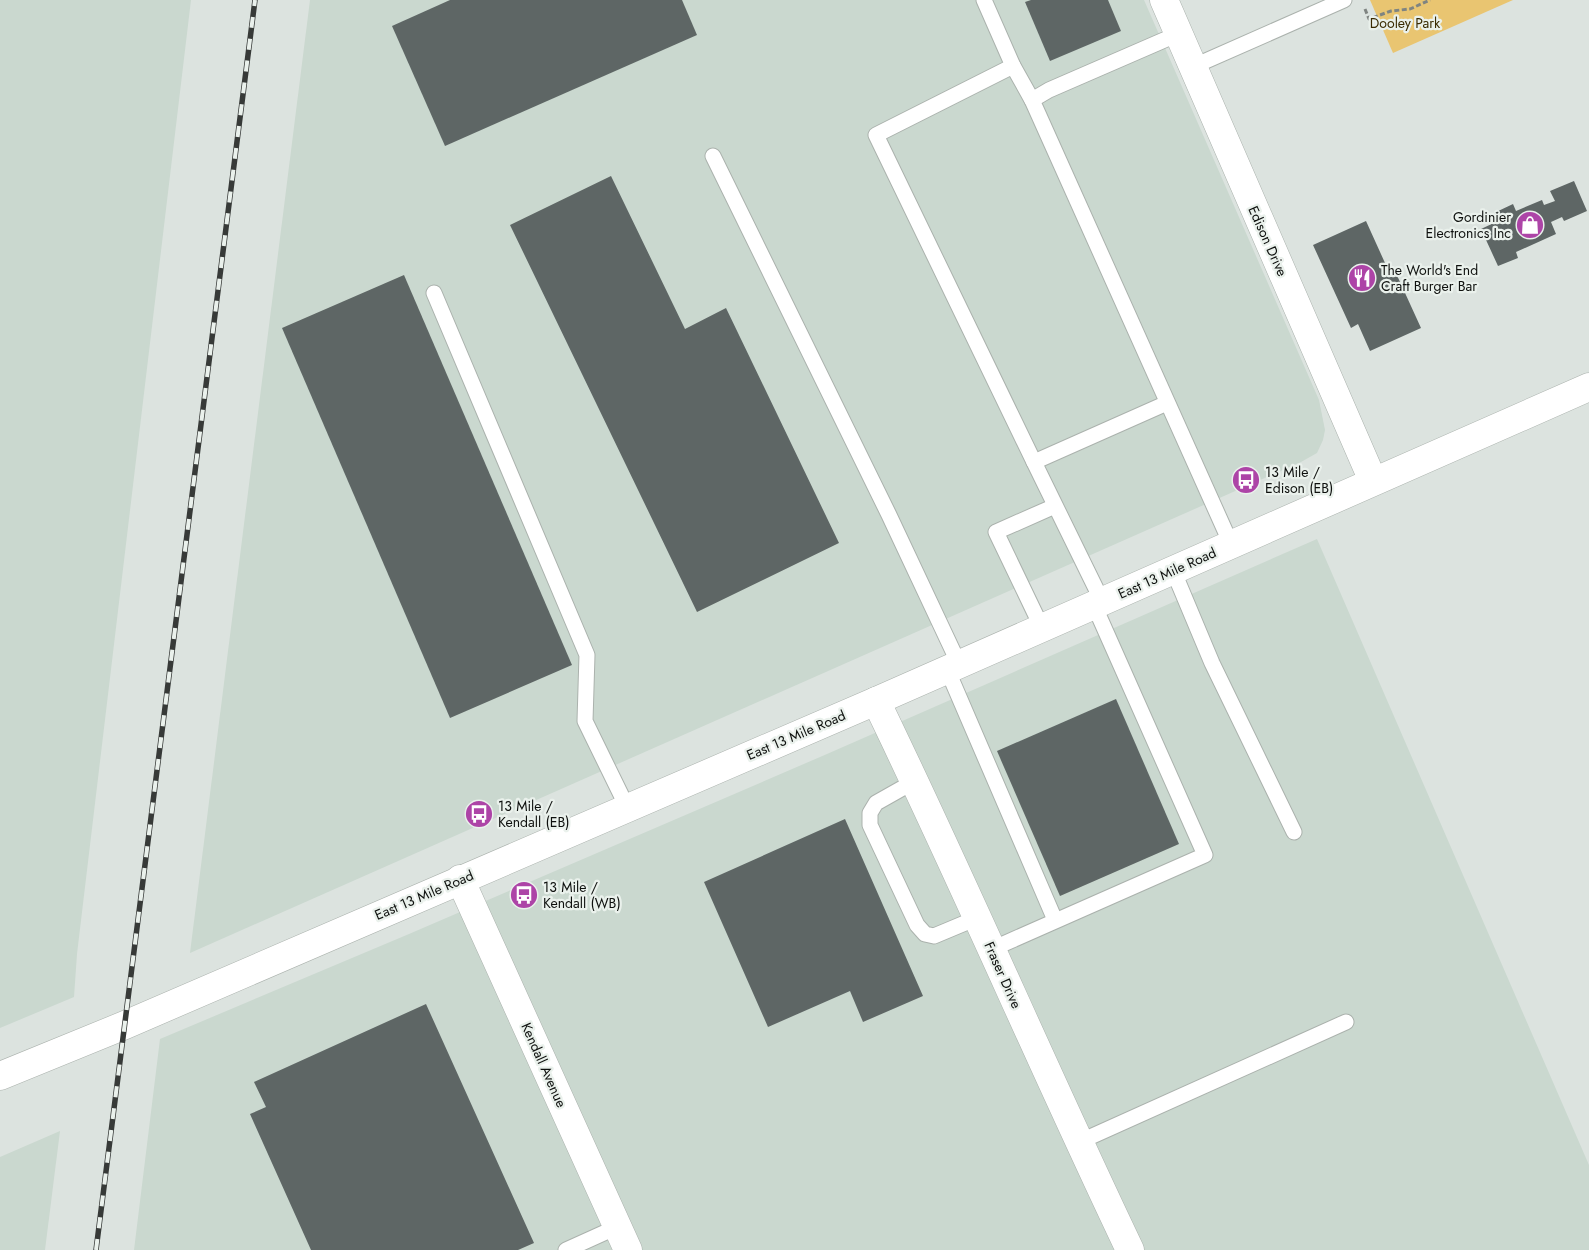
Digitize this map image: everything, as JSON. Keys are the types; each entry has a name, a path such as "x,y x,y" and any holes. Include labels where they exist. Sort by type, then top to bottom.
{"main road":[{"name":"Edison Drive","path":"1164,0 1373,481"},
{"name":"East 13 Mile Road","path":"0,1076 125,1025 876,701 1589,387"},
{"name":"Fraser Drive","path":"876,701 915,781 1130,1250"},
{"name":"Kendall Avenue","path":"460,880 622,1239"}],"lane":[{"path":"984,0 1013,66 1032,100 1231,544"},
{"path":"1192,66 1344,0"},
{"path":"1032,100 1048,90 1178,34"},
{"path":"992,949 1205,855 1055,506 876,135 1013,66"},
{"path":"712,156 889,515 953,666 1055,920"},
{"path":"434,292 587,655 586,721 628,807"},
{"path":"1034,462 1167,403"},
{"path":"1042,628 996,532 1055,506"},
{"path":"1173,570 1212,663 1294,832"},
{"path":"915,781 876,803 870,813 870,825 917,925 926,934 934,936 977,918"},
{"path":"1079,1142 1346,1022"},
{"path":"566,1250 622,1239"}],"path":[{"path":"1363,6 1369,19 1391,11 1410,9 1430,0"}],"shaded area":[{"path":"0,0 191,0 77,954 74,997 0,1028"},
{"path":"310,0 1144,0 1319,400 1325,430 1323,440 1317,453 1301,462 190,953"},
{"path":"1317,539 1589,1165 1589,1250 134,1250 160,1039 827,754"},
{"path":"60,1131 45,1250 0,1250 0,1157"}],"green space":[{"name":"Dooley Park","path":"1370,0 1513,0 1393,53"}],"building":[{"path":"450,0 682,0 697,35 445,146 392,26"},
{"path":"1031,0 1108,0 1121,31 1050,61 1025,2"},
{"path":"611,176 685,329 726,308 839,543 697,612 510,225"},
{"path":"1574,181 1587,211 1564,221 1562,217 1551,222 1556,234 1516,252 1518,258 1498,266 1481,229 1498,221 1494,213 1513,204 1516,211 1542,200 1544,205 1555,201 1550,191"},
{"path":"1366,221 1390,274 1395,271 1421,328 1370,351 1358,324 1351,328 1313,245"},
{"path":"404,275 572,665 450,718 282,328"},
{"path":"1116,699 1179,844 1060,896 997,751"},
{"path":"845,819 923,996 863,1022 850,991 768,1027 704,882"},
{"path":"426,1004 534,1243 518,1250 311,1250 250,1114 266,1107 254,1082"}],"railway":[{"path":"96,1250 255,0"}],"place":[{"name":"Gordinier Electronics Inc","path":"1530,225"},
{"name":"The World's End Craft Burger Bar","path":"1362,278"},
{"name":"13 Mile / Edison (EB)","path":"1246,480"},
{"name":"13 Mile / Kendall (EB)","path":"479,814"},
{"name":"13 Mile / Kendall (WB)","path":"524,895"}]}
